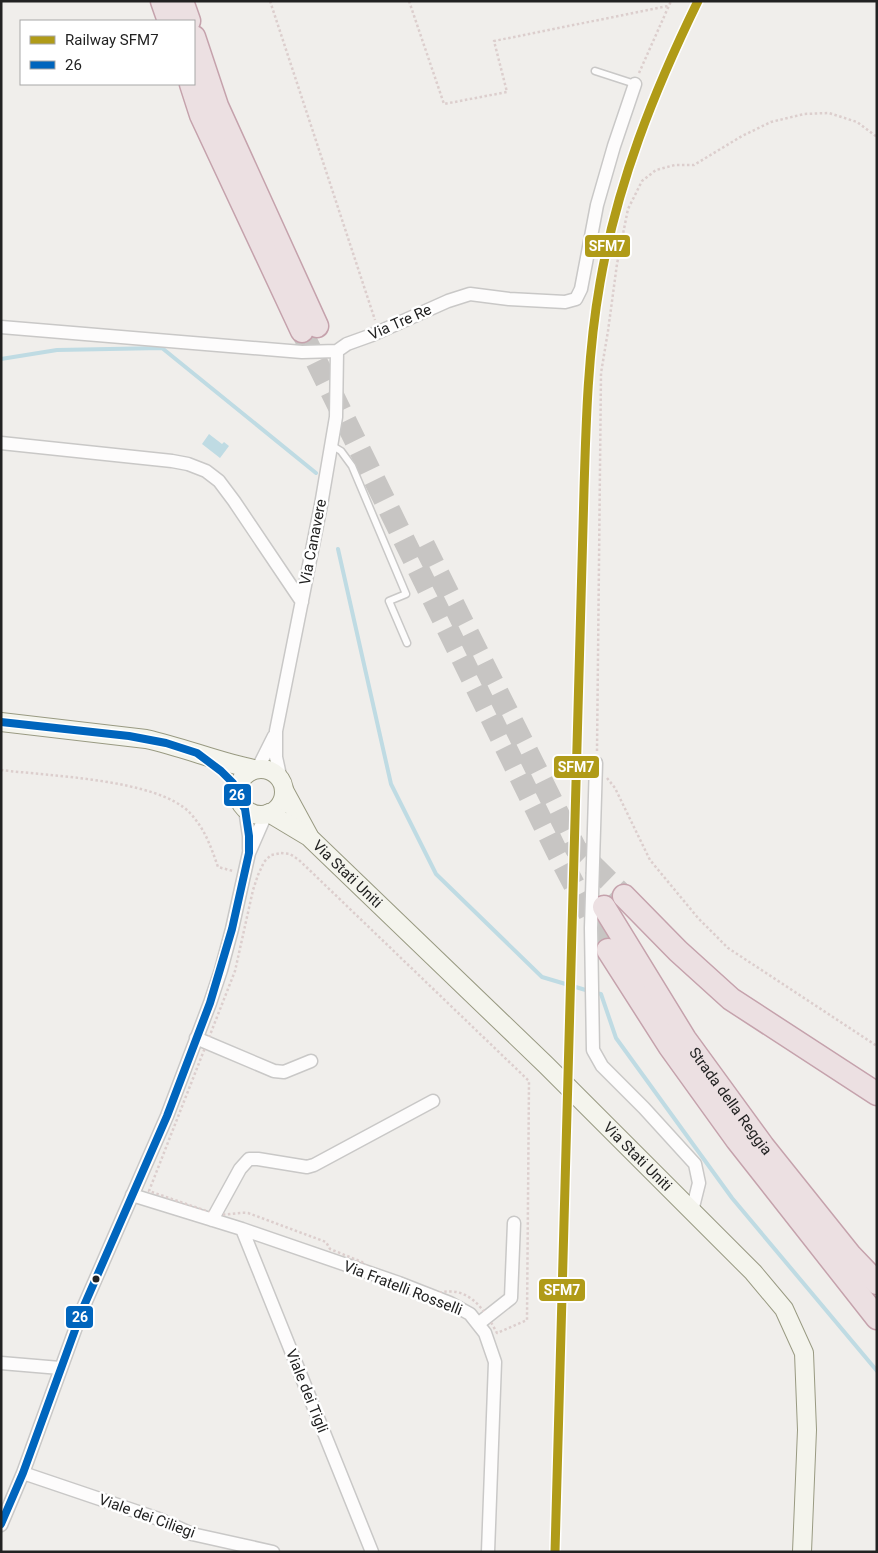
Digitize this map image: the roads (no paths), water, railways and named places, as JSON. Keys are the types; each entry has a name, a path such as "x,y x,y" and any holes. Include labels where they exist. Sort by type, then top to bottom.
{"highway":[{"path":"162,1 169,20"},
{"path":"182,1 188,20"},
{"path":"190,85 201,115 310,329 217,106 195,40"},
{"path":"624,896 678,952 732,999 877,1094"},
{"name":"Strada della Reggia","path":"604,907 685,1039 758,1139 851,1256 877,1283"},
{"path":"608,950 670,1047 737,1140 798,1220 877,1318"},
{"path":"798,1220 877,1298"}],"street":[{"name":"Via Tre Re","path":"1,327 302,352 336,351 347,344 448,301 470,294 508,299 564,302 576,299 581,289 597,205 635,84"},
{"name":"Via Canavere","path":"283,785 276,757 276,731 336,417 336,351"},
{"path":"1,442 172,461 188,464 206,471 219,481 234,501 302,602"},
{"path":"1,722 129,736 166,743 232,765 270,770 276,774 283,785 281,804 268,814 249,854 202,1040 166,1116 83,1308 23,1473 1,1525"},
{"name":"Via Canavere","path":"256,769 276,731"},
{"path":"197,753 222,771 233,783 242,802 257,815 268,814"},
{"path":"596,763 591,928 593,1050 602,1066 644,1108 695,1164 699,1183 692,1211"},
{"path":"249,854 249,836 238,788 243,776 256,769"},
{"name":"Via Stati Uniti","path":"283,785 309,837"},
{"name":"Via Stati Uniti","path":"268,814 309,837 538,1058 692,1211 753,1272 784,1309 804,1353 807,1430 802,1552"},
{"path":"202,1040 274,1070 284,1072 311,1061"},
{"path":"214,1217 240,1169 249,1159 308,1167 433,1100"},
{"name":"Via Fratelli Rosselli","path":"132,1195 214,1217 242,1229 399,1283 450,1303 483,1320 485,1333 495,1362 488,1552"},
{"path":"483,1320 511,1298 514,1223"},
{"name":"Viale dei Tigli","path":"242,1229 372,1552"},
{"path":"1,1363 60,1368"},
{"name":"Viale dei Ciliegi","path":"23,1473 159,1519 192,1534 253,1550 273,1552"}],"lane":[{"path":"596,71 635,84"},
{"path":"331,445 341,451 352,466 406,594 389,601 408,643"}],"water":[{"path":"209,434 222,444 224,442 229,446 220,458 202,444"}],"waterway":[{"path":"1,359 57,350 162,348 316,473"},
{"path":"338,549 391,784 436,874 542,977 589,991"},
{"path":"595,993 601,994 616,1038 732,1198 877,1371"}],"tunnel":[{"path":"302,332 557,852 608,950"},
{"path":"424,545 576,849 624,896"}],"rail line":[{"name":"SFM7","path":"555,1552 584,490 590,360 600,283 616,210 652,104 698,1"}]}
